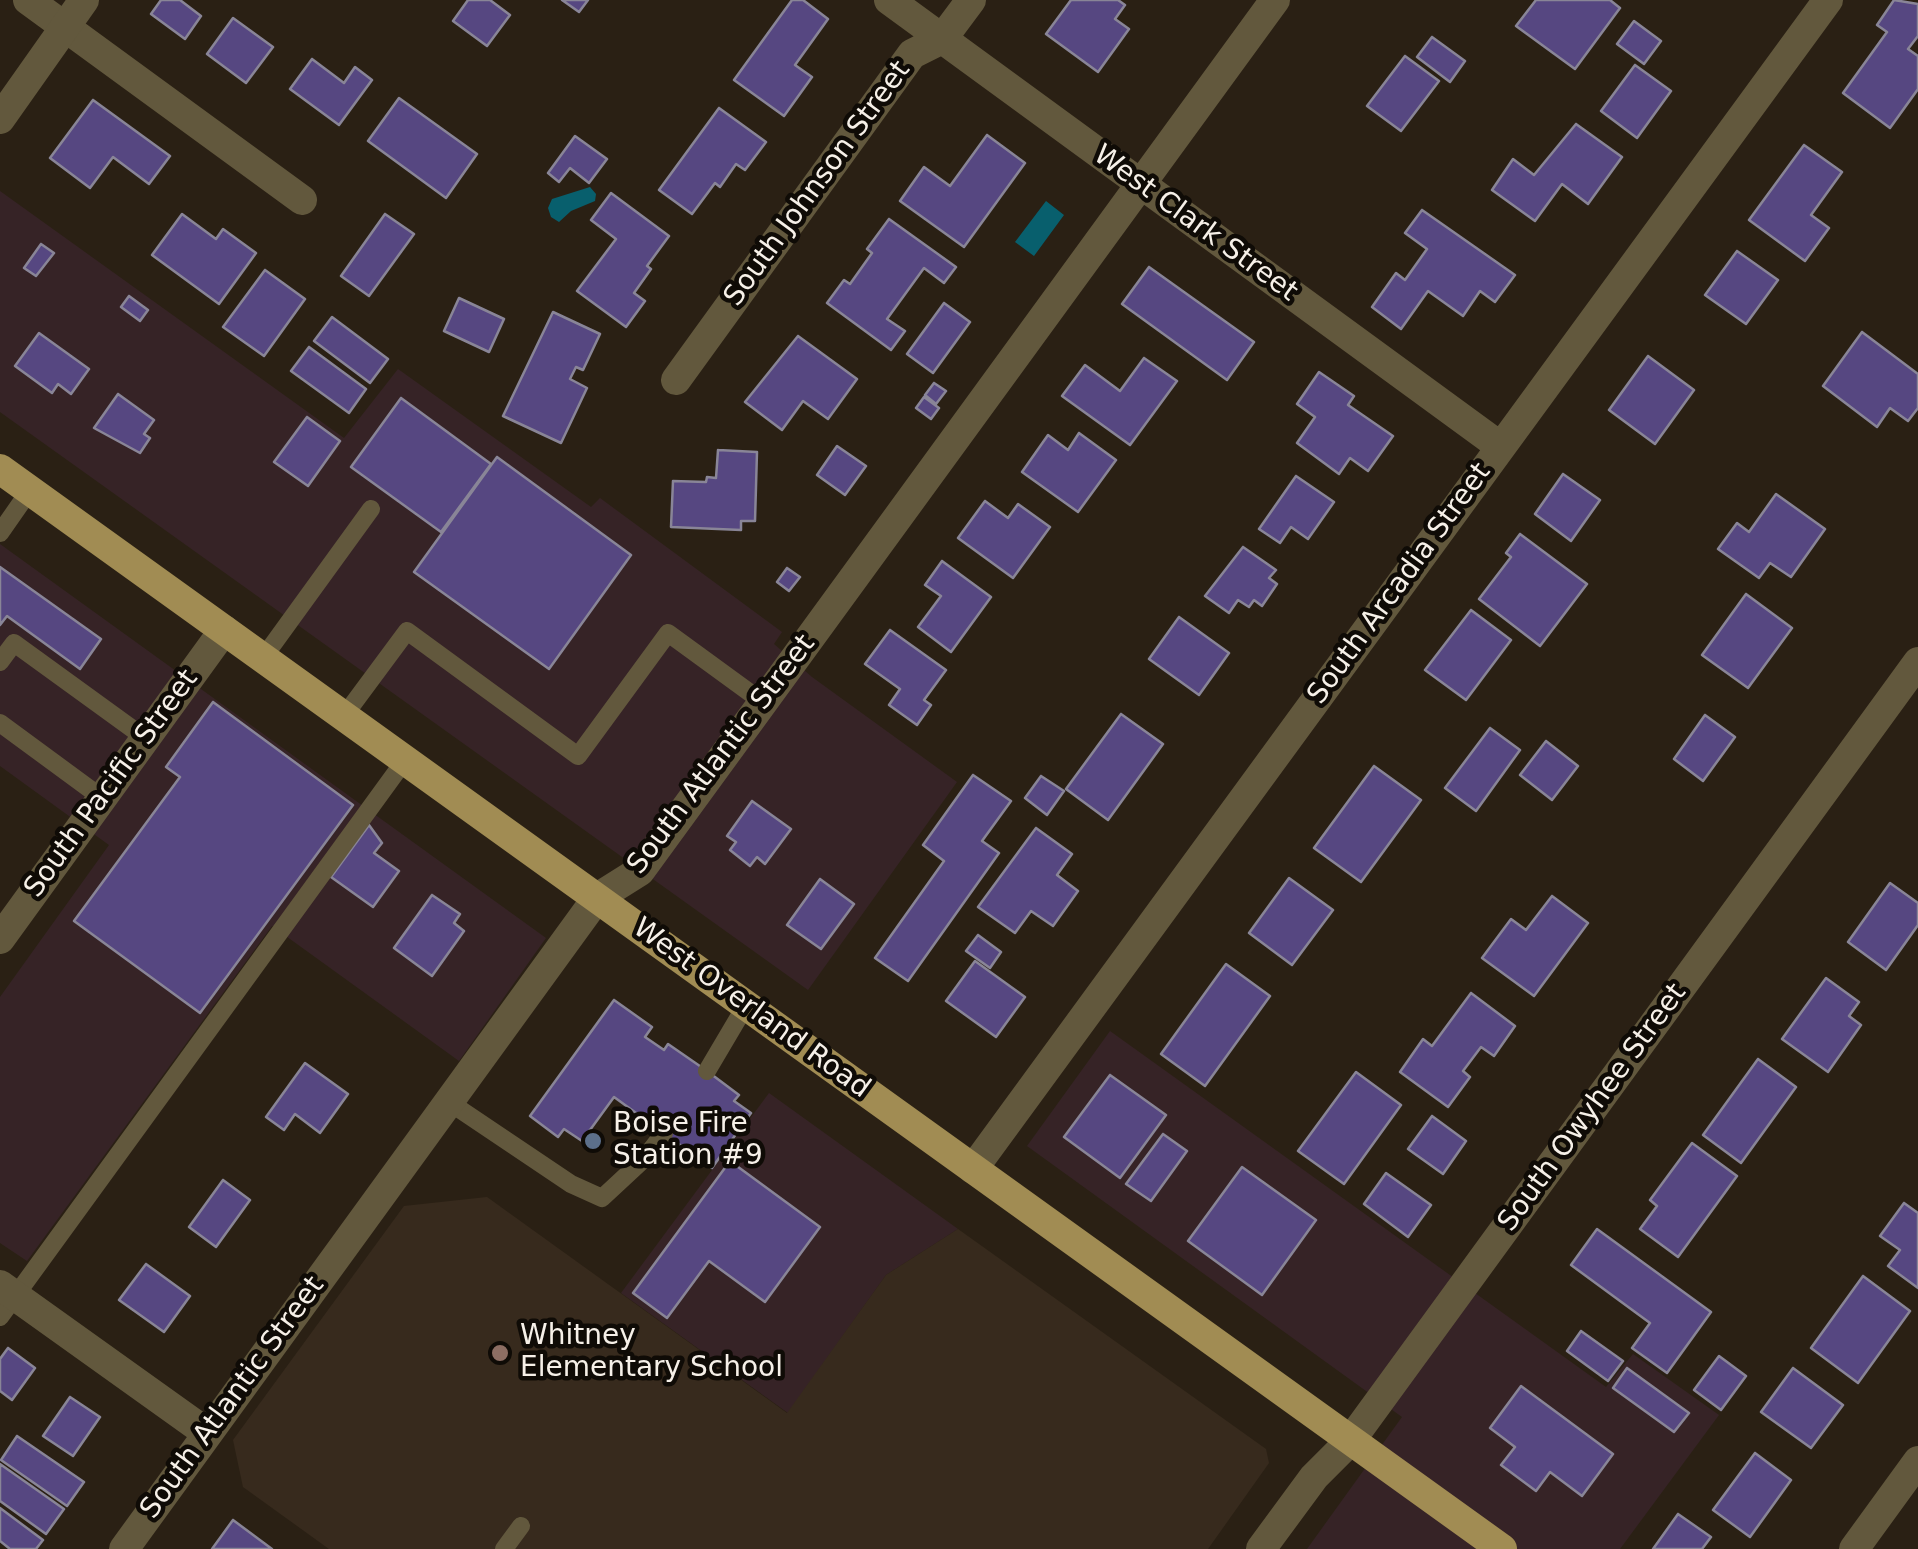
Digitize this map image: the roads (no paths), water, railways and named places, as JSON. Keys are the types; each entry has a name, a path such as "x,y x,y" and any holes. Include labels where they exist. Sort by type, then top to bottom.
{"main road":[{"name":"West Overland Road","path":"0,469 1502,1549"}],"street":[{"path":"28,0 302,200"},
{"path":"0,119 84,0"},
{"name":"West Clark Street","path":"889,0 1501,447"},
{"name":"South Johnson Street","path":"676,380 912,54 942,39 971,0"},
{"name":"South Atlantic Street","path":"124,1549 598,898 640,871 1275,0"},
{"name":"South Arcadia Street","path":"973,1169 1828,0"},
{"name":"South Pacific Street","path":"0,939 224,630"},
{"name":"South Owyhee Street","path":"1261,1549 1314,1477 1351,1440 1918,662"},
{"path":"5,1299 207,1433"},
{"path":"1854,1549 1918,1461"}],"lane":[{"path":"0,533 30,490"},
{"path":"264,658 370,510"},
{"path":"344,716 408,631 578,756 668,633 764,703"},
{"path":"0,662 14,643 145,738"},
{"path":"0,723 102,798"},
{"path":"5,1299 406,760"},
{"path":"707,1071 746,1005"},
{"path":"449,1102 571,1184 602,1198 644,1159 664,1133"},
{"path":"504,1549 521,1526"}],"water":[{"path":"590,187 596,194 595,201 571,211 559,222 551,217 548,208 552,199"},
{"path":"1046,201 1064,215 1034,256 1015,242"}],"place":[{"name":"Boise Fire Station #9","path":"593,1141"},
{"name":"Whitney Elementary School","path":"500,1353"}]}
